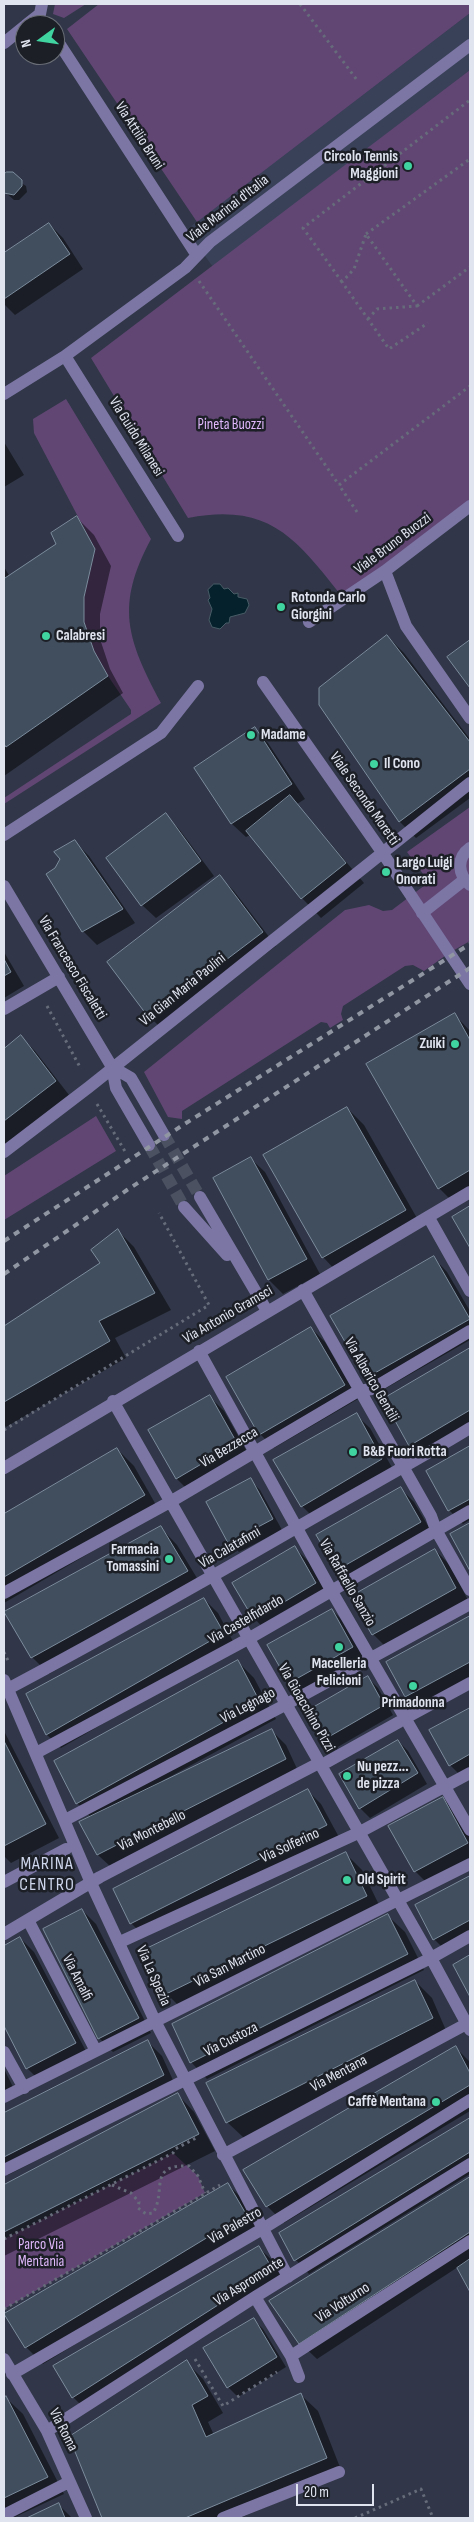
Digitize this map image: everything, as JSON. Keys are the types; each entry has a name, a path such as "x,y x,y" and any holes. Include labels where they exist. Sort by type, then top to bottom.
{"street":[{"path":"4,43 15,34"},
{"name":"Viale Marinai d'Italia","path":"4,394 65,356 185,268 196,254 470,44"},
{"name":"Via Attilio Bruni","path":"65,52 196,254"},
{"name":"Via Guido Milanesi","path":"65,356 178,536"},
{"name":"Viale Bruno Buozzi","path":"309,622 385,571 470,506"},
{"path":"385,571 406,626 470,718"},
{"name":"Viale Secondo Moretti","path":"263,682 382,852 470,984"},
{"path":"4,835 161,733 198,686"},
{"name":"Via Gian Maria Paolini","path":"4,1152 470,783"},
{"path":"422,913 467,883 460,868 460,861 470,848"},
{"name":"Via Francesco Fiscaletti","path":"4,886 112,1067 116,1088 149,1145"},
{"path":"4,1009 59,978"},
{"name":"Via Francesco Fiscaletti","path":"112,1067 131,1078 164,1135"},
{"name":"Via Antonio Gramsci","path":"4,1468 113,1401 429,1218 470,1192"},
{"path":"200,1196 267,1311"},
{"path":"184,1207 244,1274"},
{"path":"429,1218 470,1291"},
{"name":"Via Alberico Gentili","path":"303,1290 358,1391 432,1516 436,1530 470,1590"},
{"name":"Via Bezzecca","path":"4,1592 170,1502 358,1391 372,1389 470,1331"},
{"name":"Via Raffaello Sanzio","path":"199,1351 331,1590 371,1656 470,1830"},
{"name":"Via Gioacchino Pizzi","path":"113,1401 285,1705 323,1762 358,1833 469,2025"},
{"name":"Via Calatafimi","path":"5,1687 212,1578 297,1527 404,1469 470,1428"},
{"name":"Via Castelfidardo","path":"36,1753 248,1639 470,1511"},
{"name":"Via Legnago","path":"65,1820 285,1705 371,1656 470,1604"},
{"path":"411,1715 470,1683"},
{"name":"Via La Spezia","path":"5,1687 36,1753 91,1883 120,1942 155,2022 288,2277"},
{"name":"Via Montebello","path":"4,1934 91,1883 399,1722"},
{"name":"Via Solferino","path":"120,1942 358,1833 470,1773"},
{"path":"4,1882 66,1850"},
{"name":"Via San Martino","path":"4,2097 470,1864"},
{"name":"Via Amalfi","path":"28,1920 96,2051"},
{"name":"Via Custoza","path":"4,2170 431,1958 470,1936"},
{"name":"Via Mentana","path":"223,2155 469,2025"},
{"path":"4,2052 24,2088"},
{"name":"Via Palestro","path":"12,2374 264,2228 470,2100"},
{"name":"Via Aspromonte","path":"47,2431 255,2297 470,2164"},
{"name":"Via Volturno","path":"291,2356 470,2241"},
{"path":"255,2297 291,2356 300,2377"},
{"name":"Via Roma","path":"4,2359 47,2431 86,2518"},
{"path":"223,2518 339,2472"},
{"path":"4,2515 70,2482"}],"path":[{"path":"300,4 357,80"},
{"path":"428,323 389,349 303,228 470,100"},
{"path":"342,282 354,269 366,234 470,159"},
{"path":"366,234 417,306"},
{"path":"196,254 197,279 357,512"},
{"path":"368,319 377,309 417,306 470,267"},
{"path":"339,485 470,386"},
{"path":"44,1001 83,1073"},
{"path":"96,1101 126,1153"},
{"path":"4,1430 209,1305 159,1213"},
{"path":"4,2239 203,2135"},
{"path":"112,2184 131,2193 139,2202 138,2208 146,2214 153,2213 158,2206 158,2185 162,2177 167,2170 177,2165 189,2166 198,2176 205,2193"},
{"path":"4,2309 221,2184"},
{"path":"195,2358 223,2406 282,2369"},
{"path":"355,2518 421,2490 433,2518"}],"shaded area":[{"path":"470,13 470,70 213,267 186,230"},
{"path":"214,584 220,584 224,589 228,588 234,594 238,593 238,597 247,599 249,605 245,613 230,617 229,623 226,623 220,629 212,627 209,620 212,609 208,600 210,598 208,590"}],"green space":[{"path":"55,4 86,4 65,17 65,15 53,14"},
{"name":"Circolo Tennis Maggioni","path":"99,4 470,4 470,13 197,222 67,29"},
{"name":"Pineta Buozzi","path":"470,70 470,506 344,599 311,559 280,530 261,521 241,516 217,514 188,518 91,358"},
{"path":"66,399 151,539 133,584 129,603 130,622 133,641 140,660 161,703 4,804 4,798 131,714 131,710 94,651 84,622 84,597 95,549 34,433 33,419"},
{"path":"470,807 470,941 424,971 413,965 405,966 343,1006 341,1014 343,1020 330,1028 327,1023 321,1022 182,1111 182,1119 168,1117 144,1072 345,910 369,905 383,911 392,910 429,882 407,852"},
{"path":"96,1116 116,1151 4,1220 4,1176"},
{"name":"Parco Via Mentania","path":"173,2153 198,2176 205,2193 4,2309 4,2239"}],"building":[{"path":"13,172 22,180 22,186 14,195 4,193 4,174"},
{"path":"49,223 70,254 4,299 4,253"},
{"name":"Calabresi","path":"77,516 95,549 84,597 84,622 94,651 108,676 6,747 4,744 4,575 5,578 56,544 51,533"},
{"path":"387,635 470,742 470,769 399,822 319,705 319,688"},
{"path":"470,640 470,688 447,657"},
{"path":"255,727 292,784 231,824 194,768"},
{"path":"290,795 346,863 301,899 246,831"},
{"path":"166,813 201,861 141,906 106,858"},
{"path":"75,840 123,909 82,932 46,874 55,868 60,859 54,852"},
{"path":"220,875 263,932 149,1018 107,962"},
{"path":"4,959 11,972 4,976"},
{"path":"455,1013 470,1040 470,1170 438,1189 366,1064"},
{"path":"21,1035 56,1081 4,1121 4,1049"},
{"path":"347,1107 406,1210 322,1258 263,1155"},
{"path":"251,1157 307,1259 268,1280 213,1178"},
{"path":"470,1206 470,1248 452,1217"},
{"path":"118,1229 155,1293 99,1321 110,1341 4,1402 4,1326 100,1263 91,1250"},
{"path":"434,1256 470,1319 366,1378 330,1316"},
{"path":"311,1327 345,1385 259,1435 226,1377"},
{"path":"470,1348 470,1410 409,1446 383,1399"},
{"path":"210,1395 237,1443 176,1479 148,1430"},
{"path":"357,1413 382,1459 301,1507 273,1460"},
{"path":"470,1446 470,1499 448,1511 426,1471"},
{"path":"117,1448 145,1495 4,1577 4,1514"},
{"path":"251,1478 273,1519 228,1543 206,1502"},
{"path":"401,1487 421,1522 337,1570 316,1535"},
{"path":"470,1523 470,1571 450,1534"},
{"path":"161,1526 188,1571 31,1658 4,1612"},
{"path":"295,1546 316,1583 254,1620 232,1583"},
{"path":"435,1549 456,1588 372,1635 350,1597"},
{"path":"204,1598 224,1633 46,1735 26,1694"},
{"path":"332,1609 353,1647 289,1683 267,1645"},
{"path":"470,1616 470,1662 405,1697 386,1662"},
{"path":"238,1660 260,1702 76,1804 54,1761"},
{"path":"368,1676 384,1705 325,1739 309,1710"},
{"path":"470,1708 470,1754 449,1766 429,1730"},
{"path":"272,1729 286,1759 97,1855 79,1822"},
{"path":"398,1740 418,1773 359,1809 339,1774"},
{"path":"4,1741 46,1824 4,1846"},
{"path":"308,1789 327,1825 130,1924 113,1889"},
{"path":"443,1797 468,1843 414,1872 388,1826"},
{"path":"346,1852 367,1896 166,1994 144,1950"},
{"path":"470,1876 470,1920 433,1940 415,1905"},
{"path":"82,1909 139,2018 98,2039 43,1929"},
{"path":"388,1914 408,1954 190,2063 172,2024"},
{"path":"20,1937 76,2043 26,2069 4,2026 4,1946"},
{"path":"470,1955 470,1997 453,1965"},
{"path":"415,1980 433,2018 226,2123 206,2083"},
{"path":"148,2040 164,2075 4,2157 4,2113"},
{"path":"456,2046 470,2073 470,2085 266,2207 243,2170"},
{"path":"178,2093 199,2134 4,2232 4,2185"},
{"path":"470,2118 470,2152 294,2261 279,2233"},
{"path":"470,2177 470,2232 299,2344 269,2301"},
{"path":"228,2183 246,2214 25,2348 4,2314"},
{"path":"259,2246 273,2270 72,2398 53,2366"},
{"path":"470,2259 470,2292 457,2268"},
{"path":"254,2318 277,2357 227,2388 203,2348"},
{"path":"187,2360 208,2396 192,2405 206,2437 301,2393 327,2458 185,2518 102,2518 69,2437"},
{"path":"6,2396 48,2477 4,2498 4,2398"},
{"path":"59,2503 65,2518 27,2518"}],"tunnel":[{"path":"164,1135 200,1197"},
{"path":"149,1145 184,1207"}],"railway":[{"path":"4,1241 183,1125 470,944"},
{"path":"4,1274 127,1190 470,968"}],"place":[{"name":"Circolo Tennis Maggioni","path":"408,166"},
{"name":"Rotonda Carlo Giorgini","path":"281,607"},
{"name":"Calabresi","path":"46,636"},
{"name":"Madame","path":"251,735"},
{"name":"Il Cono","path":"374,764"},
{"name":"Largo Luigi Onorati","path":"386,872"},
{"name":"Zuiki","path":"455,1044"},
{"name":"B&B Fuori Rotta","path":"353,1452"},
{"name":"Farmacia Tomassini","path":"169,1559"},
{"name":"Macelleria Felicioni","path":"339,1647"},
{"name":"Primadonna","path":"413,1686"},
{"name":"Nu pezz... de pizza","path":"347,1776"},
{"name":"Old Spirit","path":"347,1880"},
{"name":"Caffè Mentana","path":"436,2102"}],"district":[{"name":"MARINA CENTRO","path":"47,1874"}]}
